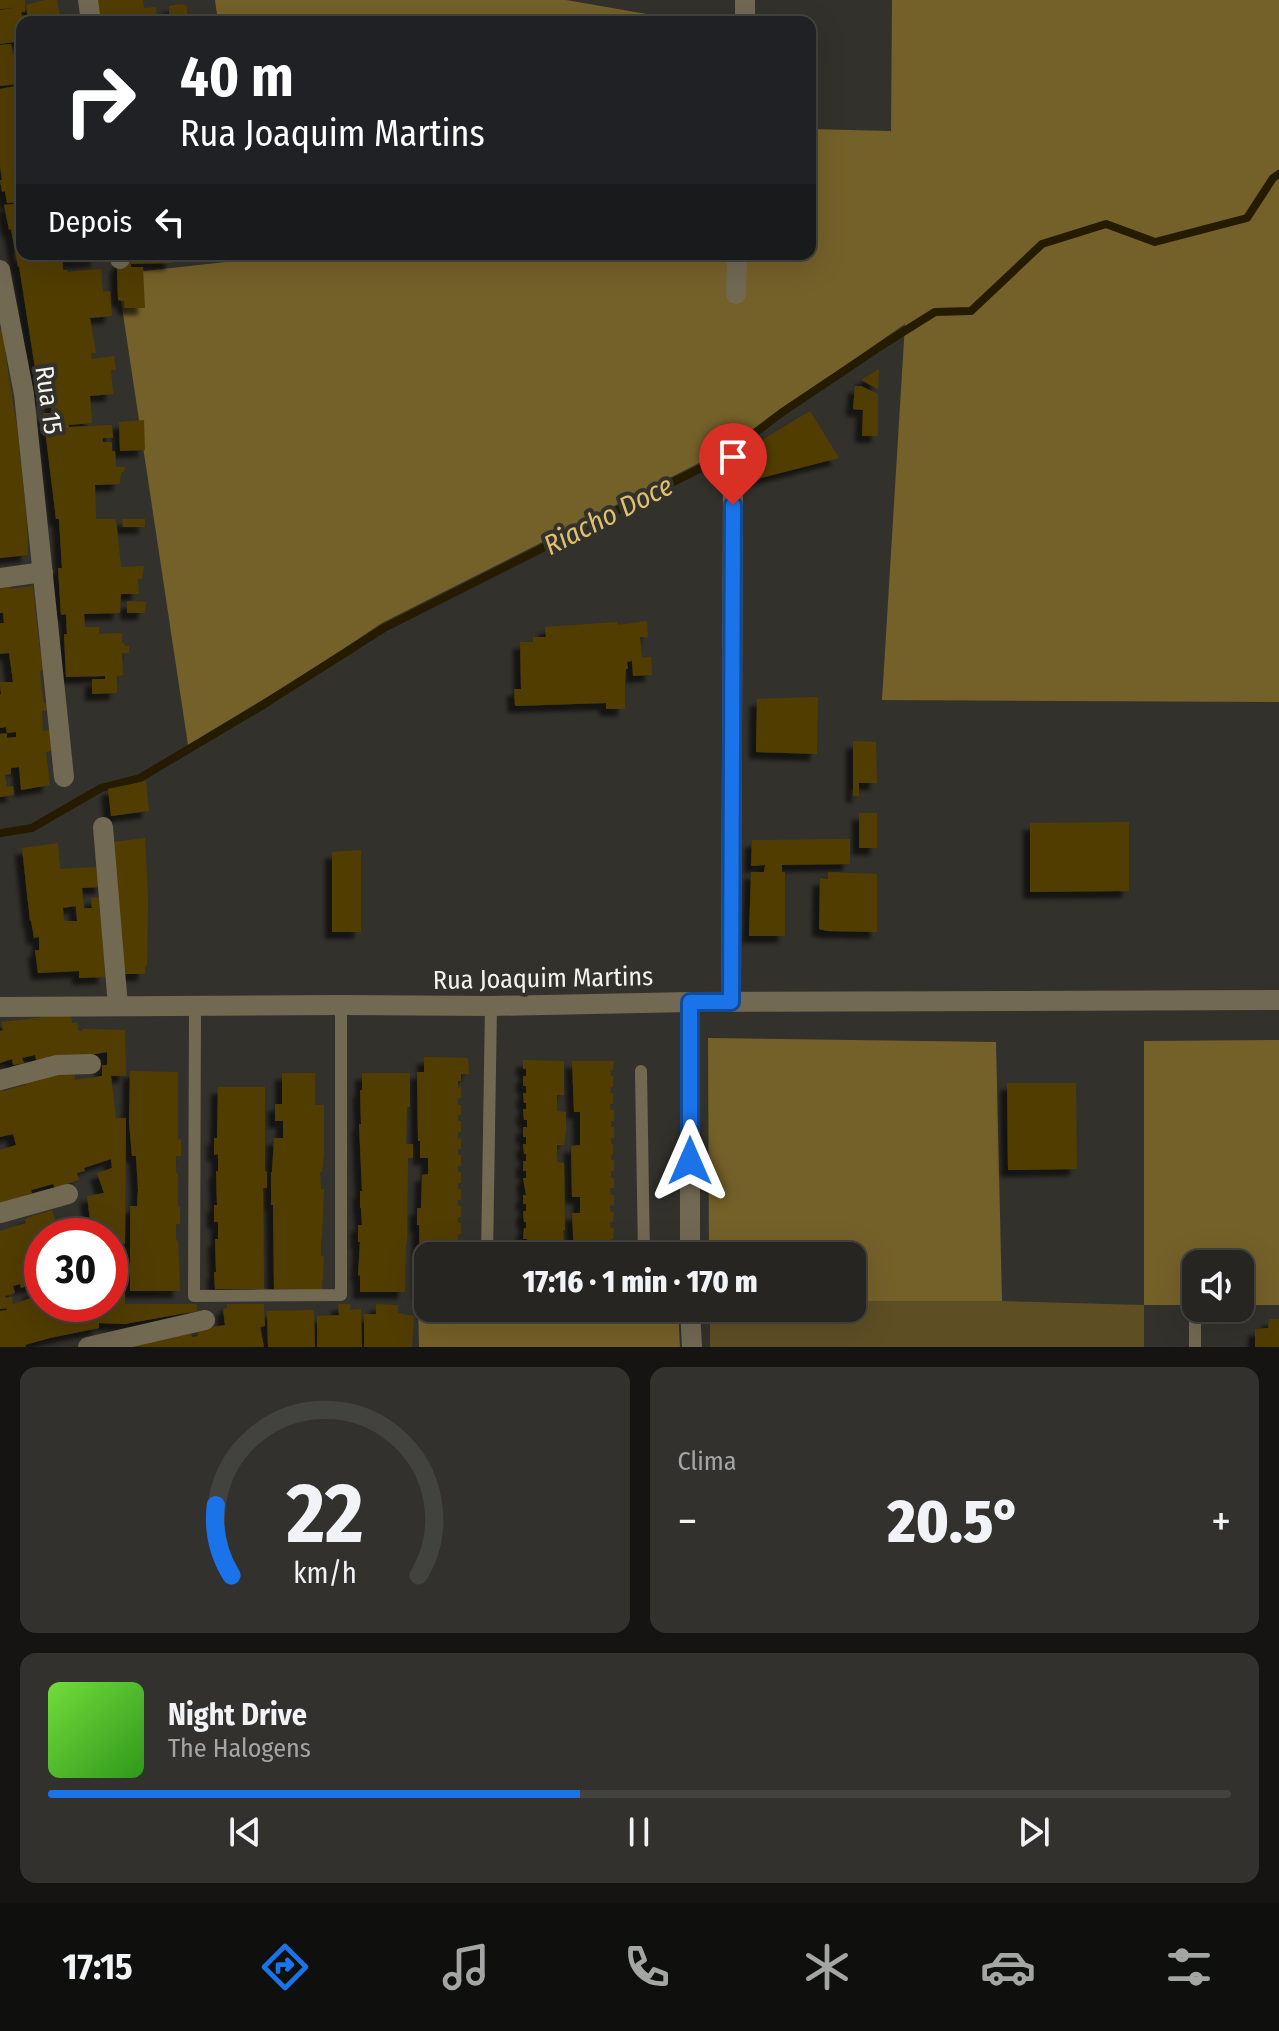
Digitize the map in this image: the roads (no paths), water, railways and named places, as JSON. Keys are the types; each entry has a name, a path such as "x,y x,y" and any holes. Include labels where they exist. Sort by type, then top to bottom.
{"street":[{"path":"736,294 737,260"},
{"name":"Rua 15","path":"0,270 24,394 64,777"},
{"path":"731,1002 733,474"},
{"path":"0,578 43,572"},
{"path":"103,827 118,1006"},
{"name":"Rua Joaquim Martins","path":"0,1007 1279,1000"},
{"path":"690,1002 690,1242"},
{"path":"0,1080 57,1065 91,1064"},
{"path":"0,1213 68,1194"},
{"path":"88,1347 205,1320"},
{"path":"691,1322 692,1347"}],"lane":[{"path":"195,1005 194,1296 341,1295 341,1005"},
{"path":"487,1242 491,1006"},
{"path":"641,1071 644,1242"},
{"path":"1195,1322 1195,1347"}],"waterway":[{"name":"Riacho Doce","path":"0,833 32,828 101,788 140,778 384,628 723,457 784,411 935,312 971,311 1042,244 1106,224 1155,242 1247,218 1273,178 1279,174"}]}
